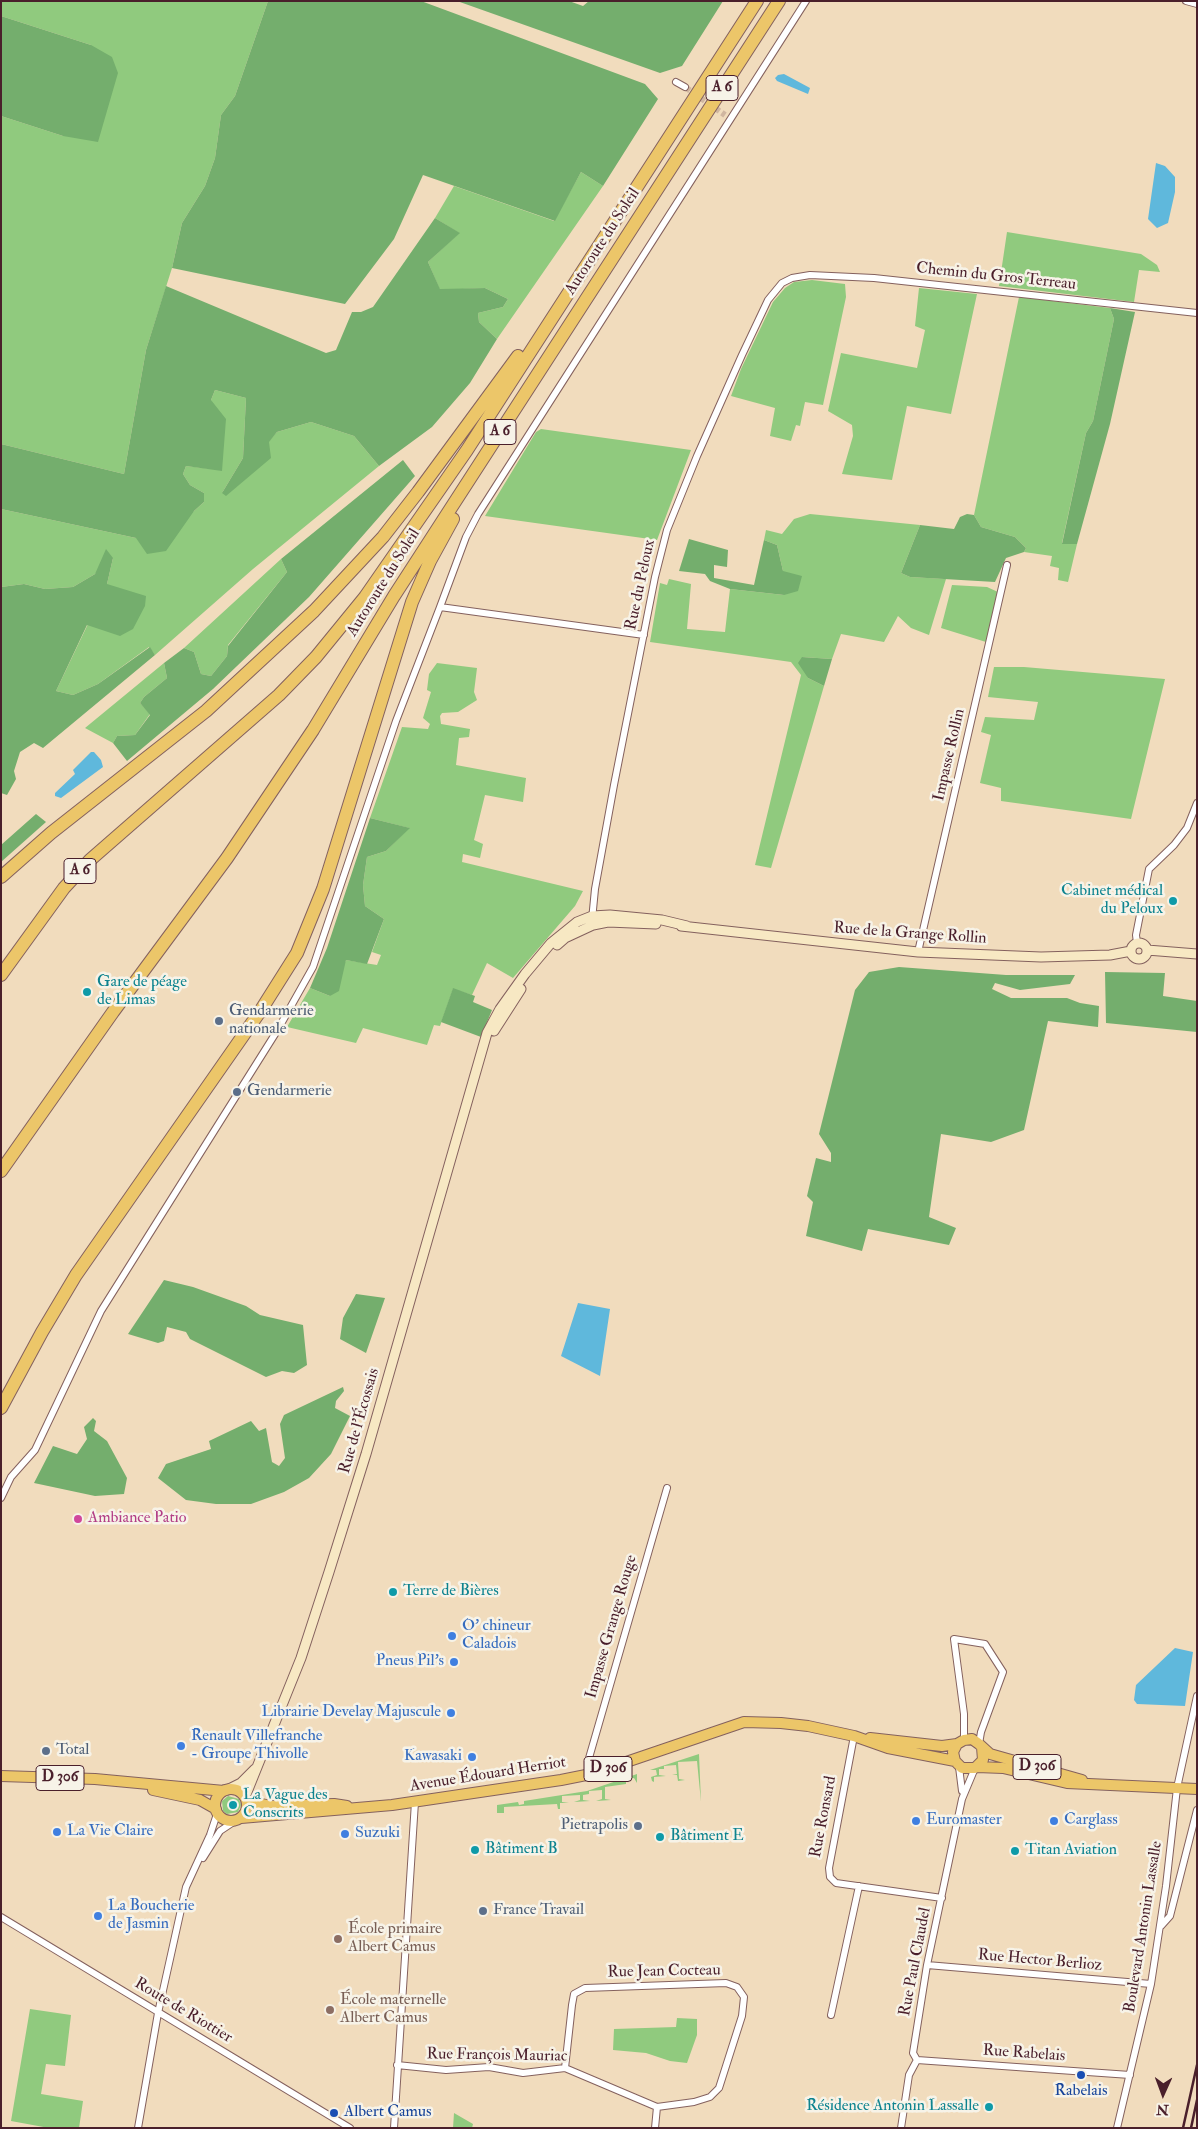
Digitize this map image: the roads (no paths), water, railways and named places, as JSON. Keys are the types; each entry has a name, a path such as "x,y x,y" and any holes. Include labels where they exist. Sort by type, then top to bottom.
{"highway":[{"name":"Autoroute du Soleil","path":"1,975 64,888 90,860 279,695 332,638 397,554 467,450 757,1"},
{"name":"Autoroute du Soleil","path":"1,1170 113,1012 228,858 287,770 333,699 394,596 778,1"},
{"path":"1,1408 42,1332 76,1275 261,1010 297,953 323,889 402,630 419,583 450,524 606,267"},
{"path":"1,877 51,833 206,712 314,611 383,537 537,329 566,294"}],"main road":[{"name":"Rue de la Grange Rollin","path":"592,920 687,926 918,952 1041,956 1110,954 1131,951"},
{"name":"Rue de l'Écossais","path":"246,1799 255,1769 301,1658 333,1560 366,1454 476,1076 491,1037 529,977 553,949 565,938 592,920"},
{"path":"1137,942 1144,945 1147,950 1145,956 1139,958 1134,956 1131,951 1133,945 1137,942"},
{"path":"1147,950 1197,954"},
{"name":"Avenue Édouard Herriot","path":"238,1819 415,1802 591,1774 744,1722 781,1723 854,1736 942,1746 961,1742"},
{"name":"Avenue Édouard Herriot","path":"854,1736 888,1748 956,1763"},
{"path":"972,1739 981,1745 984,1756 976,1768 966,1769 956,1763 953,1752 961,1742 972,1739"},
{"name":"D 306","path":"981,1745 990,1754 1094,1784"},
{"name":"D 306","path":"976,1768 998,1768 1067,1783 1195,1789"},
{"name":"Rue de l'Écossais","path":"225,1790 241,1783 255,1769"},
{"name":"D 306","path":"1,1776 118,1781 225,1790"},
{"name":"D 306","path":"118,1781 200,1800 216,1812"},
{"path":"225,1790 235,1790 246,1799 247,1810 238,1819 223,1819 216,1812 217,1797 225,1790"},
{"name":"Avenue Édouard Herriot","path":"246,1799 261,1806 334,1804 357,1807"}],"street":[{"path":"1,1498 12,1477 35,1450 101,1311 278,1031 313,967 389,740 466,537 478,514 728,117 806,1"},
{"path":"1186,1 1197,4"},
{"path":"676,82 684,87"},
{"name":"Chemin du Gros Terreau","path":"792,278 810,275 874,278 1197,313"},
{"name":"Rue du Peloux","path":"592,920 614,785 655,577 675,508 768,300 782,283 792,278"},
{"name":"Impasse Rollin","path":"918,952 1007,565"},
{"path":"440,607 644,636"},
{"path":"1137,942 1136,935 1149,869 1174,845 1186,828 1197,803"},
{"name":"Impasse Grange Rouge","path":"591,1774 589,1758 667,1488"},
{"path":"961,1742 964,1714 954,1639 984,1644 1003,1672 981,1732 981,1745"},
{"name":"Boulevard Antonin Lassalle","path":"1117,2128 1151,1984 1161,1926 1177,1788 1197,1696"},
{"name":"Rue Ronsard","path":"854,1736 829,1868 830,1877 836,1883 942,1898"},
{"name":"Rue Paul Claudel","path":"901,2128 909,2075 917,2060 913,2053 927,1965 962,1799 962,1778 956,1763"},
{"name":"Rue Paul Claudel","path":"962,1799 976,1768"},
{"path":"394,2128 415,1802"},
{"path":"1161,1926 1170,1916 1197,1810"},
{"path":"138,2128 158,2013 186,1887 196,1867 216,1812"},
{"path":"196,1867 220,1831 238,1819"},
{"path":"831,2015 859,1886"},
{"name":"Route de Riottier","path":"1,1918 350,2128"},
{"name":"Rue Hector Berlioz","path":"927,1965 1151,1984"},
{"name":"Rue Jean Cocteau","path":"565,2068 574,1994 584,1988 726,1983 737,1987 744,1997 742,2016 719,2088 710,2097 694,2102 657,2107"},
{"name":"Rue Rabelais","path":"917,2060 1130,2074"},
{"name":"Rue François Mauriac","path":"397,2065 446,2070 489,2067 523,2073 565,2068 657,2107"},
{"path":"654,2128 657,2107"}],"water":[{"path":"784,74 810,88 808,94 777,81 775,78 778,75"},
{"path":"1156,163 1165,166 1175,177 1175,192 1168,223 1157,228 1148,219"},
{"path":"91,752 94,752 101,760 103,767 61,798 55,796 55,793 75,774 73,770"},
{"path":"578,1303 610,1309 600,1376 561,1356"},
{"path":"1175,1648 1193,1652 1185,1706 1137,1704 1134,1700 1136,1685"}],"tunnel":[{"path":"685,87 725,115"}],"railway":[{"path":"1183,2128 1197,2065"},
{"path":"1191,2128 1197,2100"}],"place":[{"name":"Cabinet médical du Peloux","path":"1173,901"},
{"name":"Gare de péage de Limas","path":"87,992"},
{"name":"Gendarmerie nationale","path":"219,1021"},
{"name":"Gendarmerie","path":"237,1092"},
{"name":"Ambiance Patio","path":"78,1519"},
{"name":"Terre de Bières","path":"393,1592"},
{"name":"O' chineur Caladois","path":"452,1636"},
{"name":"Pneus Pil's","path":"454,1662"},
{"name":"Librairie Develay Majuscule","path":"451,1713"},
{"name":"Renault Villefranche - Groupe Thivolle","path":"181,1746"},
{"name":"Total","path":"46,1751"},
{"name":"Kawasaki","path":"472,1757"},
{"name":"La Vague des Conscrits","path":"233,1805"},
{"name":"Euromaster","path":"916,1821"},
{"name":"Carglass","path":"1054,1821"},
{"name":"Pietrapolis","path":"638,1826"},
{"name":"La Vie Claire","path":"57,1832"},
{"name":"Suzuki","path":"345,1834"},
{"name":"Bâtiment E","path":"660,1837"},
{"name":"Bâtiment B","path":"475,1850"},
{"name":"Titan Aviation","path":"1015,1851"},
{"name":"France Travail","path":"483,1911"},
{"name":"La Boucherie de Jasmin","path":"98,1916"},
{"name":"École primaire Albert Camus","path":"338,1939"},
{"name":"École maternelle Albert Camus","path":"330,2010"},
{"name":"Rabelais","path":"1081,2075"},
{"name":"Résidence Antonin Lassalle","path":"989,2107"},
{"name":"Albert Camus","path":"334,2113"}]}
